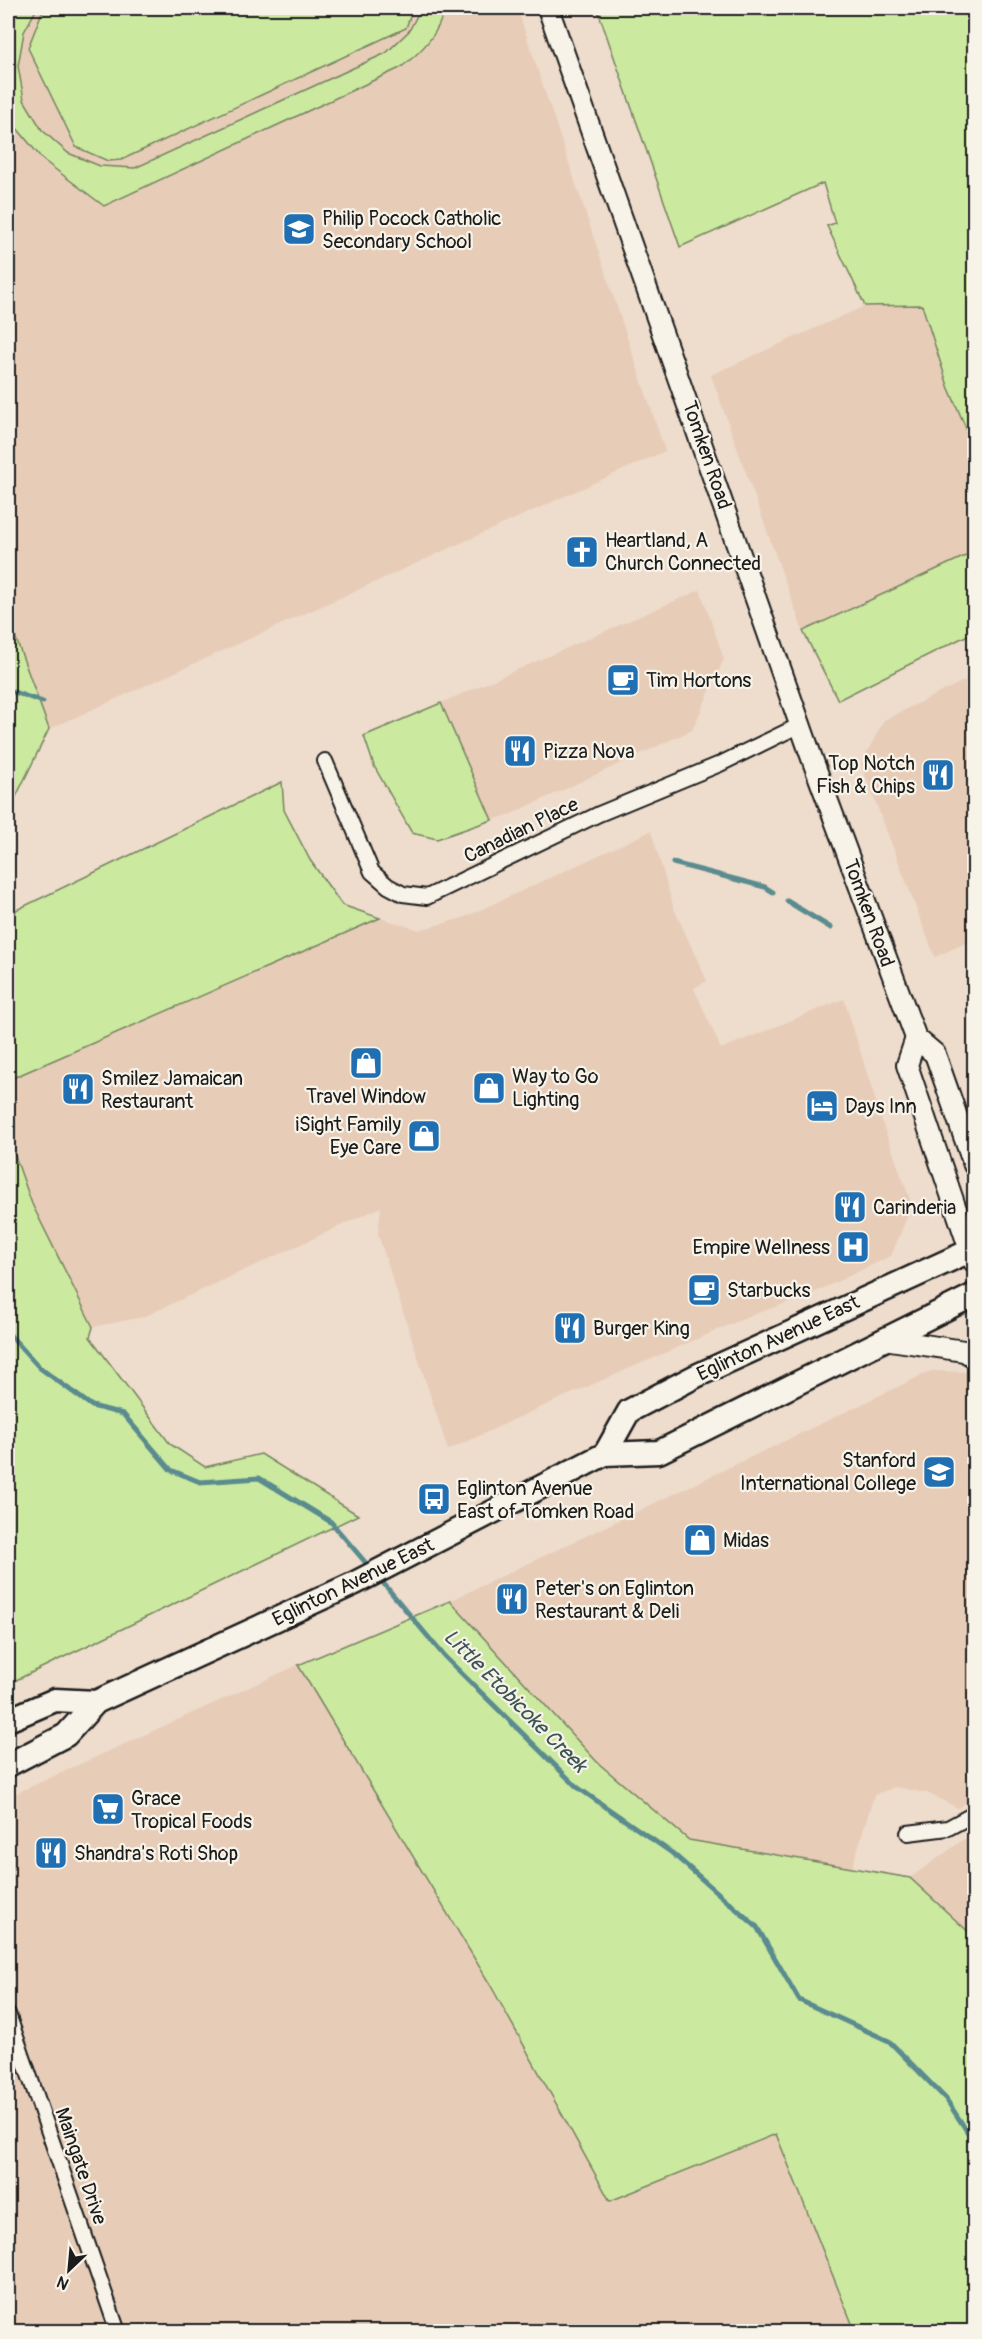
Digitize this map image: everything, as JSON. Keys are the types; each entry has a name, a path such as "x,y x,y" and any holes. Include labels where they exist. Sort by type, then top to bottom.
{"main road":[{"name":"Eglinton Avenue East","path":"605,1454 629,1411 696,1376 973,1254"},
{"name":"Eglinton Avenue East","path":"8,1765 66,1736 96,1702 355,1583 605,1454 659,1452 975,1295"},
{"name":"Eglinton Avenue East","path":"8,1720 55,1700 96,1702"}],"street":[{"name":"Tomken Road","path":"548,8 800,724 915,1038 935,1054 973,1156"},
{"name":"Canadian Place","path":"325,761 372,872 388,886 403,894 428,897 599,814 720,764 800,724"},
{"path":"915,1038 907,1065 973,1254"},
{"path":"884,1339 939,1346 964,1351 975,1357"},
{"path":"909,1833 948,1828 975,1814"},
{"name":"Maingate Drive","path":"8,2014 118,2331"}],"shaded area":[{"name":"Philip Pocock Catholic Secondary School","path":"8,8 517,8 665,451 49,729 8,617"},
{"path":"922,304 948,386 972,444 974,444 974,552 803,631 711,375 865,306"},
{"path":"700,590 724,659 692,730 511,814 492,820 441,703"},
{"path":"974,676 974,939 935,957 861,764 884,720"},
{"path":"651,831 674,909 707,981 694,988 721,1049 844,999 884,1128 912,1205 891,1256 809,1295 752,1315 448,1450 378,1234 381,1207 143,1317 93,1327 32,1204 8,1136 8,1080 380,918 419,930 463,918"},
{"path":"931,1371 969,1372 974,1379 974,1797 958,1808 927,1793 895,1787 874,1795 852,1868 689,1840 598,1763 450,1601"},
{"path":"298,1665 491,1986 610,2200 776,2134 855,2331 8,2331 8,1797"},
{"path":"974,1832 974,1937 910,1878"}],"green space":[{"path":"11,8 37,8 24,32 18,66 24,100 42,130 68,153 100,166 135,168 386,53 409,31 421,8 444,8 434,34 415,56 400,68 104,206 43,160 16,127 8,108 8,17"},
{"path":"51,8 413,8 406,28 121,160 108,161 76,147 28,48 42,12"},
{"path":"597,8 974,8 973,445 948,386 922,305 865,306 827,226 835,223 823,183 680,247"},
{"path":"974,552 974,632 838,700 803,631"},
{"path":"8,617 49,729 8,813"},
{"path":"441,703 492,820 437,839 412,833 374,766 364,736"},
{"path":"282,782 284,810 310,860 342,905 380,918 8,1080 8,914"},
{"path":"8,1136 32,1204 93,1327 90,1337 170,1444 205,1467 261,1454 358,1515 8,1684"},
{"path":"450,1601 598,1763 689,1840 910,1878 974,1937 974,2331 855,2331 776,2134 610,2201 491,1986 298,1665"}],"waterway":[{"path":"8,690 43,702"},
{"path":"673,863 765,887 773,892"},
{"path":"787,901 831,928"},
{"name":"Little Etobicoke Creek","path":"8,1333 40,1368 92,1406 123,1414 171,1470 200,1482 259,1478 331,1522 371,1569"},
{"name":"Little Etobicoke Creek","path":"379,1578 445,1657 577,1787 672,1853 757,1927 799,2000 889,2041 946,2099 974,2142"}],"place":[{"name":"Philip Pocock Catholic Secondary School","path":"299,229"},
{"name":"Heartland, A Church Connected","path":"582,552"},
{"name":"Tim Hortons","path":"623,680"},
{"name":"Pizza Nova","path":"520,751"},
{"name":"Top Notch Fish & Chips","path":"938,775"},
{"name":"Travel Window","path":"366,1063"},
{"name":"Way to Go Lighting","path":"489,1088"},
{"name":"Smilez Jamaican Restaurant","path":"78,1089"},
{"name":"Days Inn","path":"822,1106"},
{"name":"iSight Family Eye Care","path":"424,1136"},
{"name":"Carinderia","path":"850,1207"},
{"name":"Empire Wellness","path":"853,1247"},
{"name":"Starbucks","path":"704,1290"},
{"name":"Burger King","path":"570,1328"},
{"name":"Stanford International College","path":"939,1472"},
{"name":"Eglinton Avenue East of Tomken Road","path":"434,1499"},
{"name":"Midas","path":"700,1540"},
{"name":"Peter's on Eglinton Restaurant & Deli","path":"512,1599"},
{"name":"Grace Tropical Foods","path":"108,1809"},
{"name":"Shandra's Roti Shop","path":"51,1853"}]}
